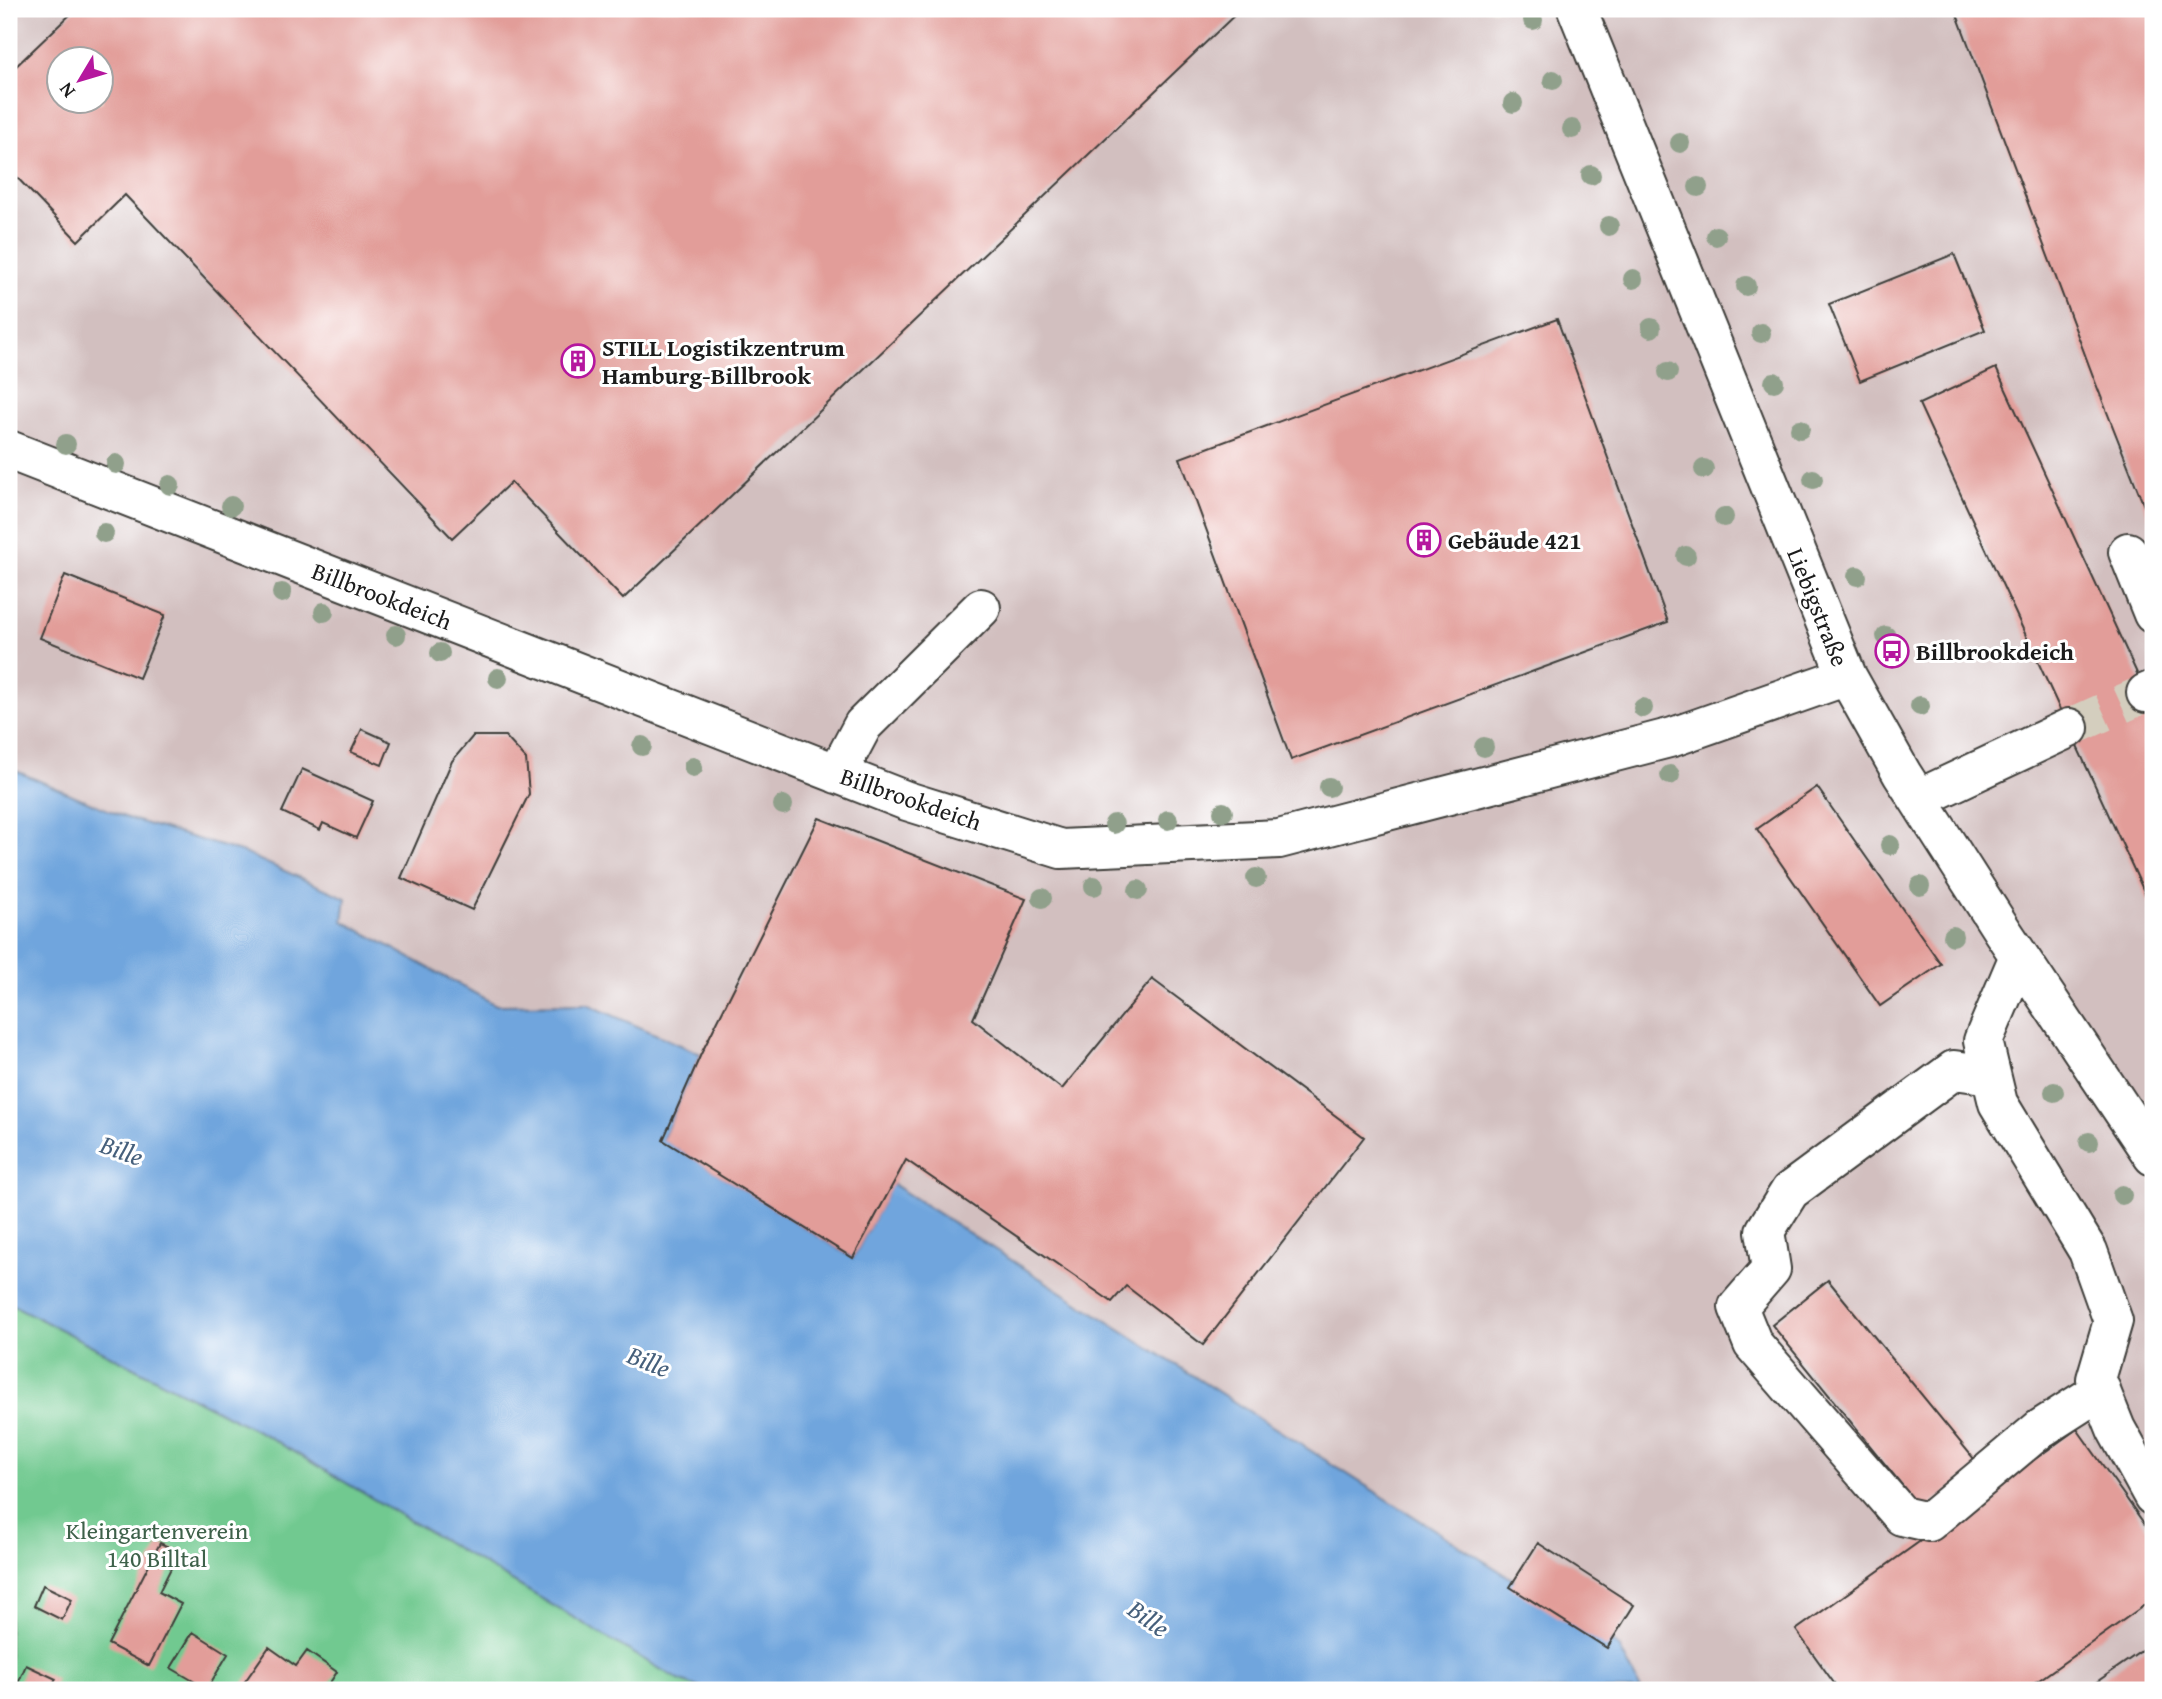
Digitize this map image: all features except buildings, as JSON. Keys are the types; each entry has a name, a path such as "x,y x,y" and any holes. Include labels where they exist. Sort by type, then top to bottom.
{"street":[{"name":"Liebigstraße","path":"1577,9 1847,676 1917,799 2018,956 2153,1156"},
{"name":"Billbrookdeich","path":"9,450 907,801 1061,849 1279,839 1673,737 1847,676"},
{"path":"2128,552 2153,614"},
{"path":"837,774 863,725 981,608"},
{"path":"1917,799 2069,728"},
{"path":"2018,956 1983,1041 1991,1075 1998,1103 2088,1251 2113,1321 2096,1379 2116,1429 2153,1496"},
{"path":"1991,1075 1954,1070 1790,1191 1765,1231 1771,1269 1738,1307 1754,1344 1902,1516 1929,1522 2040,1429 2101,1390"}],"shaded area":[{"path":"9,9 2153,9 2153,1690 1641,1690 1619,1647 892,1184 853,1258 663,1140 701,1055 587,1004 496,1005 343,920 346,898 244,853 127,818 9,768"}],"green space":[{"name":"Kleingartenverein 140 Billtal","path":"9,1303 267,1436 679,1680 705,1690 9,1690"}],"water":[{"name":"Bille","path":"9,768 127,818 244,853 346,898 343,921 496,1005 587,1004 701,1054 663,1139 853,1258 892,1184 1619,1647 1641,1690 705,1690 679,1680 267,1436 9,1303"}],"tunnel":[{"path":"2069,728 2146,693"}],"place":[{"name":"STILL Logistikzentrum Hamburg-Billbrook","path":"578,361"},
{"name":"Gebäude 421","path":"1424,540"},
{"name":"Billbrookdeich","path":"1892,651"}]}
